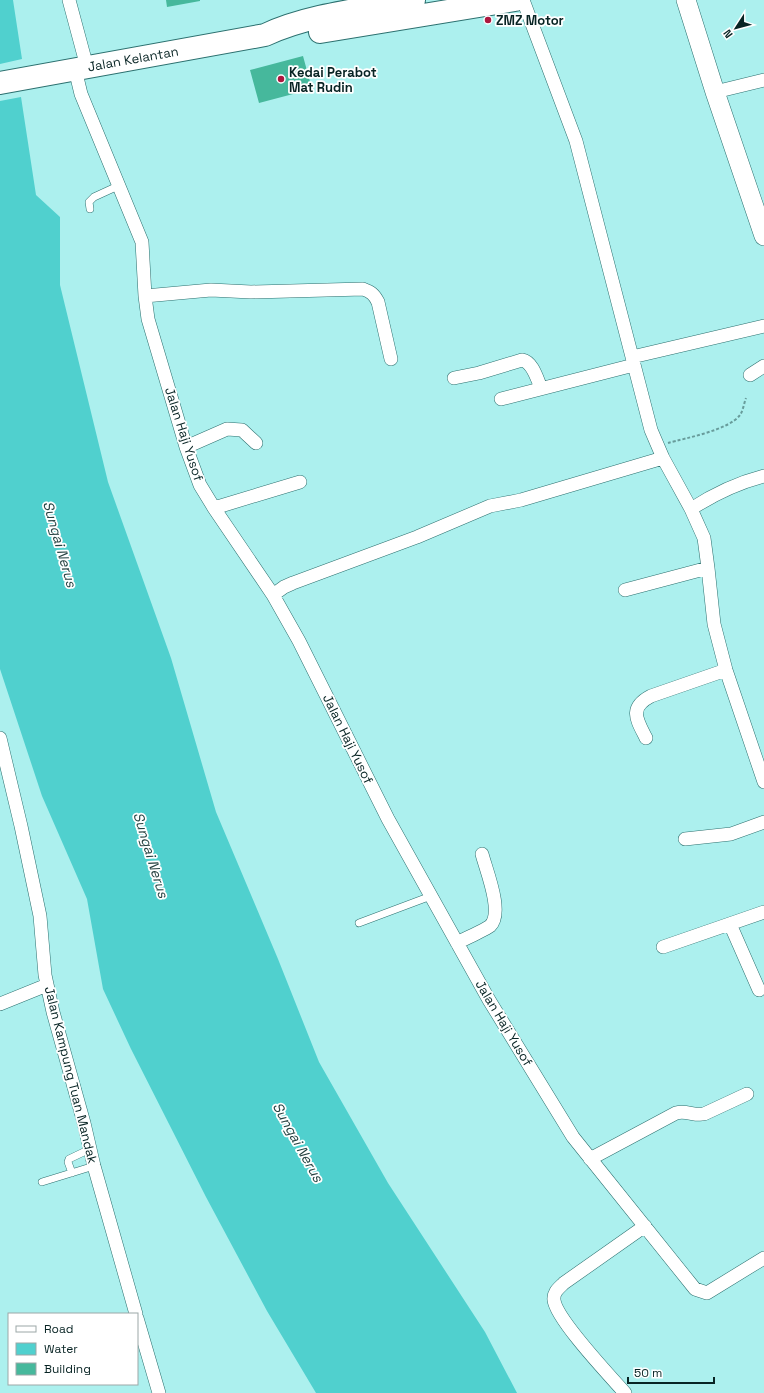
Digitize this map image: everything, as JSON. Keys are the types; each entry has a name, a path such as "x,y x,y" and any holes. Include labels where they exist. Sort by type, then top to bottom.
{"highway":[{"name":"Jalan Kelantan","path":"0,82 265,34 284,26 366,8 414,0"},
{"name":"Jalan Kelantan","path":"265,34 287,37 515,0"}],"main road":[{"path":"686,0 715,92 764,236"}],"street":[{"name":"Jalan Haji Yusof","path":"69,0 81,68 81,94 142,242 145,296 148,319 186,447 200,485 273,595 299,641 388,819 489,1000 573,1137 695,1289 707,1293 764,1258"},
{"path":"523,0 576,141 651,430 660,452 691,509 704,538 714,624 726,670 764,782"},
{"path":"715,92 764,80"},
{"path":"145,296 211,290 251,292 363,289 371,292 378,302 391,359"},
{"path":"502,399 633,361 764,326"},
{"path":"454,378 480,373 526,360 530,364 541,388"},
{"path":"750,375 764,366"},
{"path":"186,447 227,429 242,430 256,443"},
{"path":"273,595 284,587 293,583 417,537 490,506 522,500 660,452"},
{"path":"691,509 714,494 745,481 764,476"},
{"path":"214,508 300,482"},
{"path":"625,590 708,568"},
{"path":"646,738 637,720 636,714 637,707 642,701 651,696 726,670"},
{"name":"Jalan Kampung Tuan Mandak","path":"0,738 40,916 47,985 52,1012 84,1122 94,1166 136,1313"},
{"path":"685,839 732,834 764,822"},
{"path":"457,943 491,925 495,915 496,903 482,854"},
{"path":"663,947 764,912"},
{"path":"730,924 759,990"},
{"path":"0,1004 47,985"},
{"path":"590,1159 676,1113 681,1111 699,1115 704,1114 747,1094"},
{"path":"625,1393 570,1329 558,1310 554,1301 554,1295 564,1282 645,1226"},
{"path":"138,1321 159,1393"}],"lane":[{"path":"90,209 89,202 94,197 118,186"},
{"path":"359,923 431,896"},
{"path":"72,1173 68,1162 69,1159 90,1149"},
{"path":"42,1182 94,1166"}],"path":[{"path":"660,452 733,422 740,415 746,398"}],"water":[{"path":"0,0 13,0 22,59 0,64"},
{"name":"Sungai Nerus","path":"21,97 36,195 60,217 60,285 108,482 171,658 216,812 278,959 319,1062 388,1183 485,1332 517,1393 316,1393 267,1311 206,1197 131,1049 103,989 87,899 42,796 0,669 0,101"}],"building":[{"path":"166,0 200,0 200,1 167,7"},
{"name":"Kedai Perabot Mat Rudin","path":"303,56 312,89 259,103 250,70"}],"place":[{"name":"ZMZ Motor","path":"488,20"},
{"name":"Kedai Perabot Mat Rudin","path":"281,79"}]}
